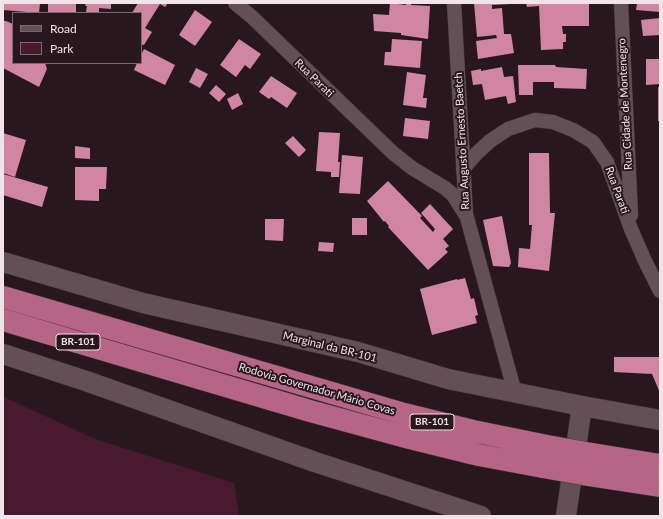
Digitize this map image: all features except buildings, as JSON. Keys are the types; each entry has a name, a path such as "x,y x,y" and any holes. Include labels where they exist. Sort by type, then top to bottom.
{"highway":[{"name":"Rodovia Governador Mário Covas","path":"3,297 404,414 473,431 545,456"},
{"name":"Rodovia Governador Mário Covas","path":"3,320 303,409 473,454 545,456 590,464 660,486"},
{"name":"Rodovia Governador Mário Covas","path":"590,464 660,465"}],"main road":[{"name":"Marginal da BR-101","path":"3,262 143,303 358,352 448,379 660,420"},
{"path":"3,354 86,381 315,462 482,516"},
{"path":"566,516 582,406"}],"street":[{"name":"Rua Parati","path":"234,3 252,17 387,148 412,168 445,188 453,195 466,214"},
{"name":"Rua Augusto Ernesto Baetch","path":"454,3 466,214 515,393"},
{"name":"Rua Cidade de Montenegro","path":"620,3 632,229"},
{"name":"Rua Parati","path":"463,169 490,141 508,129 535,120 553,122 573,130 593,142 607,162 645,261 660,291"}],"green space":[{"path":"3,397 95,439 234,483 239,516 3,516"}]}
